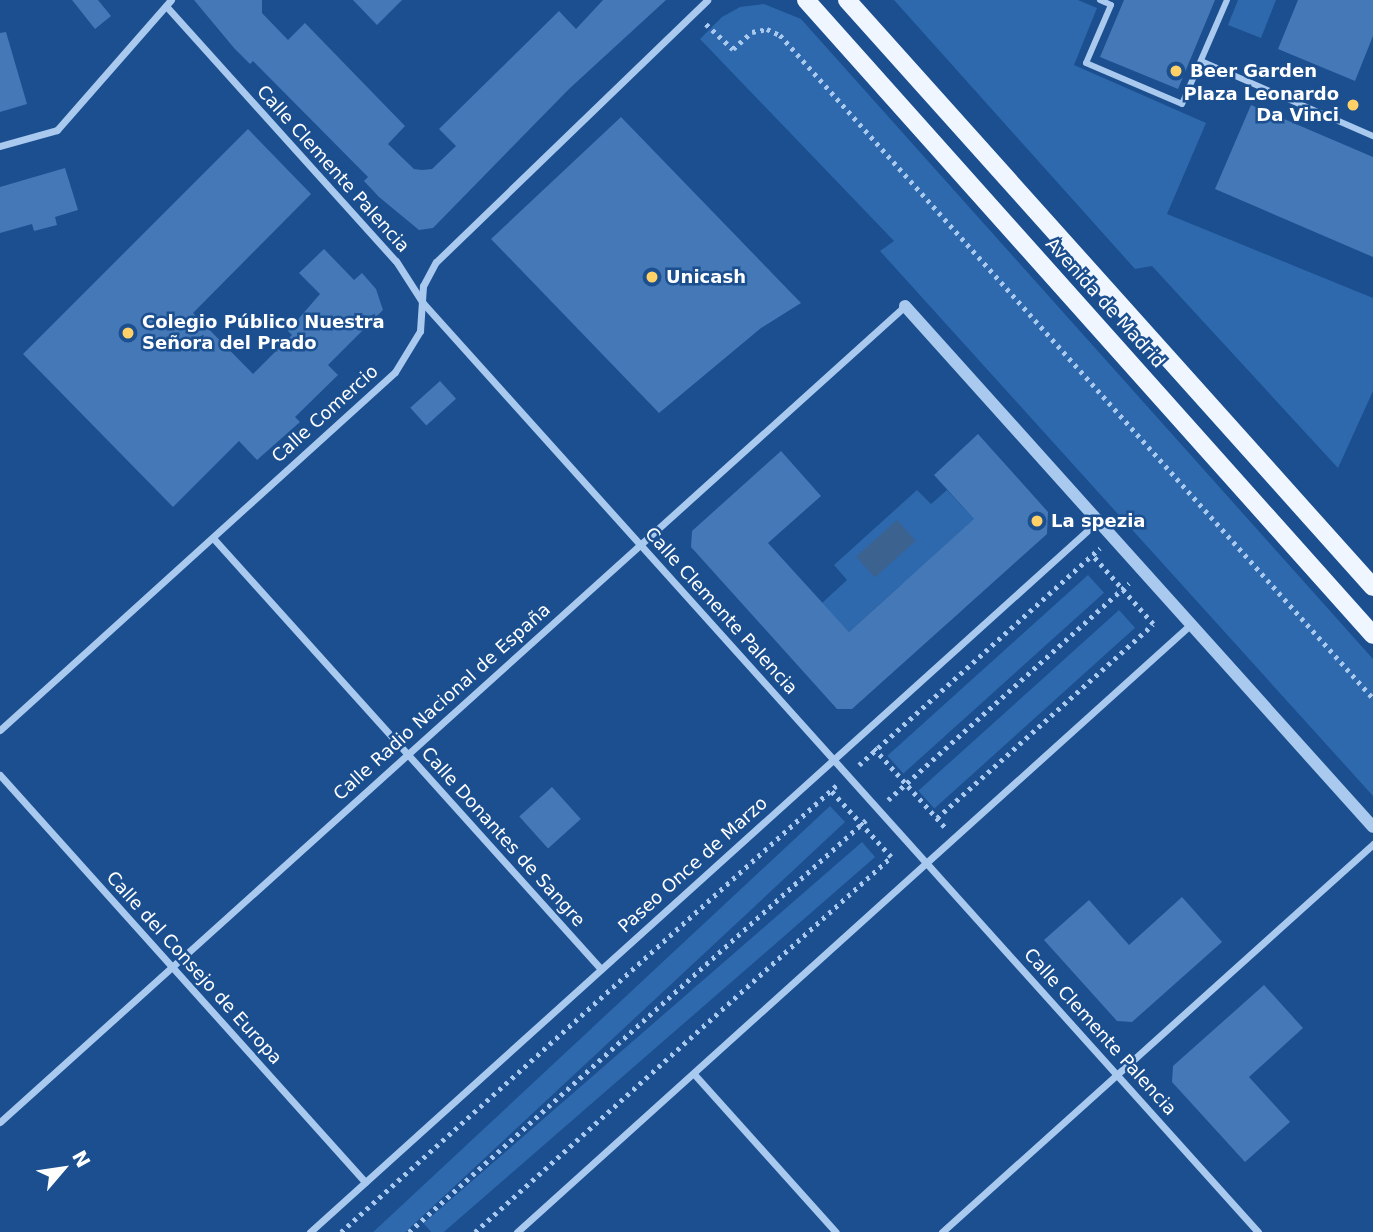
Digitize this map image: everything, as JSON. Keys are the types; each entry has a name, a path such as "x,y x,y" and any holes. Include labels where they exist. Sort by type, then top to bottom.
{"main road":[{"name":"Avenida de Madrid","path":"806,0 1373,635"},
{"name":"Avenida de Madrid","path":"854,3 1373,587"}],"street":[{"name":"Calle Comercio","path":"0,730 395,372 420,331 426,277 447,250 707,0"},
{"path":"1100,0 1111,5 1086,62 1182,104 1227,0"},
{"name":"Calle Clemente Palencia","path":"168,3 396,261 423,303 1258,1232"},
{"path":"0,146 57,130 168,3"},
{"path":"1201,61 1373,136"},
{"path":"905,306 1373,827"},
{"name":"Calle Radio Nacional de España","path":"0,1122 905,306"},
{"name":"Paseo Once de Marzo","path":"310,1232 1098,521"},
{"name":"Calle Donantes de Sangre","path":"213,538 601,969"},
{"path":"517,1232 1191,624"},
{"name":"Calle del Consejo de Europa","path":"0,775 365,1182"},
{"path":"942,1232 1373,844"},
{"path":"694,1074 836,1232"}],"path":[{"path":"710,28 733,49 752,32 767,29 780,35 1373,698"},
{"path":"341,1232 1112,537"},
{"path":"937,818 1153,624 1092,555"},
{"path":"409,1232 1143,570"},
{"path":"862,734 955,838"},
{"path":"475,1232 891,858 831,791"}],"shaded area":[{"path":"894,0 1078,0 1097,8 1074,65 1206,123 1167,214 1373,298 1373,391 1338,468 1152,266 1135,269"},
{"path":"1238,0 1276,0 1261,38 1228,25"},
{"path":"764,4 801,19 1373,659 1373,796 880,251 894,241 700,39 722,17 740,7"},
{"path":"917,490 931,504 947,490 974,519 948,599 960,612 942,628 902,584 849,632 822,603 847,580 834,565"},
{"path":"897,520 916,541 875,578 856,557"},
{"path":"1088,575 1104,593 903,774 887,756"},
{"path":"1119,610 1135,628 934,809 918,791"},
{"path":"830,806 845,822 405,1232 373,1232"},
{"path":"862,842 875,857 444,1232 431,1232 424,1223"}],"building":[{"path":"72,0 98,0 111,16 95,29"},
{"path":"194,0 262,0 262,13 288,40 305,23 405,126 388,144 414,169 422,170 432,169 456,146 439,129 559,11 576,29 603,0 666,0 569,89 433,228 419,230 379,197 364,181 368,177 253,61 250,64 234,48"},
{"path":"353,0 402,0 377,25"},
{"path":"1124,0 1215,0 1178,89 1100,57"},
{"path":"1298,0 1373,0 1373,36 1355,81 1278,49"},
{"path":"6,32 27,104 0,112 0,33"},
{"path":"1251,105 1373,157 1373,257 1215,189"},
{"name":"Unicash","path":"621,117 801,303 761,328 659,413 491,239"},
{"name":"Colegio Público Nuestra Señora del Prado","path":"248,129 311,194 193,313 253,374 292,335 288,331 320,294 299,273 324,249 354,280 362,273 376,289 383,310 328,365 338,375 295,417 300,422 257,460 239,441 173,507 23,354"},
{"path":"65,168 78,210 55,217 57,225 34,231 32,224 0,233 0,187"},
{"path":"440,381 456,399 426,426 410,408"},
{"path":"978,434 1048,512 1047,534 852,709 837,709 691,547 692,531 781,451 821,496 768,543 849,632 974,519 934,475"},
{"path":"552,787 581,819 548,848 519,816"},
{"path":"1182,897 1222,942 1132,1022 1117,1021 1044,940 1089,900 1129,945"},
{"path":"1264,985 1303,1028 1249,1077 1290,1122 1245,1162 1172,1082 1173,1066"}],"place":[{"name":"Beer Garden","path":"1176,71"},
{"name":"Plaza Leonardo Da Vinci","path":"1353,105"},
{"name":"Unicash","path":"652,277"},
{"name":"Colegio Público Nuestra Señora del Prado","path":"128,333"},
{"name":"La spezia","path":"1037,521"}]}
